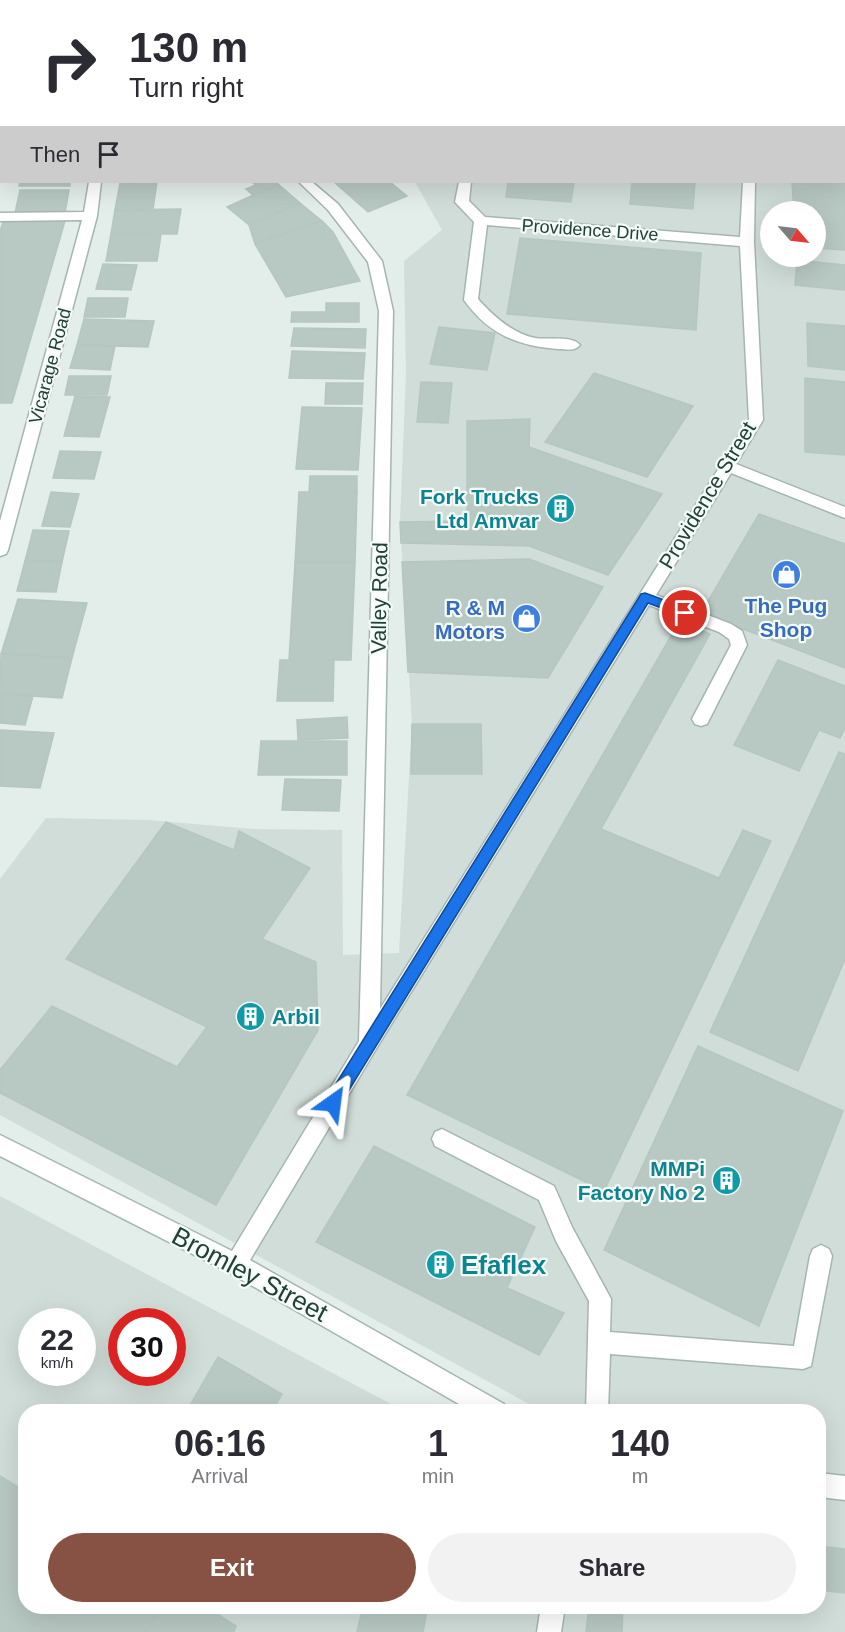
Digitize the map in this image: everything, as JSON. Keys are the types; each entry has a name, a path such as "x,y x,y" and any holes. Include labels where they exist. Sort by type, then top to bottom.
{"street":[{"name":"Vicarage Road","path":"0,550 90,216 95,183"},
{"name":"Valley Road","path":"306,183 333,207 375,261 386,311 369,1043"},
{"path":"465,183 462,202 481,221 471,300 493,324 531,342 573,345"},
{"name":"Providence Street","path":"236,1264 369,1043 756,420 747,242 749,183"},
{"path":"0,217 90,216"},
{"name":"Providence Drive","path":"481,221 747,242"},
{"path":"727,466 845,513"},
{"path":"645,597 725,628 736,635 739,645 701,719"},
{"path":"442,1139 547,1193 564,1234 600,1299 597,1404"},
{"name":"Bromley Street","path":"0,1145 236,1264 482,1404"},
{"path":"599,1342 802,1358 821,1256"},
{"path":"826,1486 845,1488"},
{"path":"549,1632 552,1614"}],"shaded area":[{"path":"416,183 845,183 845,1632 0,1632 0,1196 391,1404 18,1404 18,1614 826,1614 826,1404 529,1404 0,1115 0,879 46,818 148,820 253,829 342,830 343,955 399,953 412,724 400,522 406,374 404,261 442,230"}],"building":[{"path":"20,183 70,183 70,186 19,186"},
{"path":"120,183 157,183 153,209 115,210"},
{"path":"253,183 278,184 253,195 246,189 256,185"},
{"path":"335,183 391,183 407,196 368,212"},
{"path":"508,183 574,183 571,202 506,197"},
{"path":"632,183 695,183 693,209 630,204"},
{"path":"792,183 845,183 845,250 826,249 826,201 793,201"},
{"path":"278,184 300,203 249,225 227,207"},
{"path":"20,190 69,190 65,213 15,213"},
{"path":"300,203 322,221 255,244 249,225"},
{"path":"181,209 177,234 111,234 115,210"},
{"path":"4,219 65,221 12,403 0,403 0,231"},
{"path":"322,221 333,232 360,281 286,297 255,244"},
{"path":"111,234 161,234 157,261 106,261"},
{"path":"520,238 701,253 696,330 507,314"},
{"path":"826,263 845,265 845,290 795,285 796,267 826,267"},
{"path":"103,264 137,265 131,290 96,289"},
{"path":"88,298 128,298 125,317 84,317"},
{"path":"326,303 359,303 359,322 291,322 292,312 326,312"},
{"path":"84,319 154,321 148,347 77,345"},
{"path":"807,323 845,326 845,370 808,366"},
{"path":"439,327 495,333 487,370 430,364"},
{"path":"294,328 366,329 365,348 291,346"},
{"path":"77,345 115,346 110,370 70,368"},
{"path":"292,351 365,353 363,379 289,378"},
{"name":"Fork Trucks Ltd Amvar","path":"594,373 693,406 647,477 545,442"},
{"path":"69,376 111,376 107,395 65,395"},
{"path":"805,378 845,382 845,455 805,452"},
{"path":"421,382 452,383 448,423 417,422"},
{"path":"326,383 363,383 362,404 325,404"},
{"path":"75,396 110,397 99,437 64,436"},
{"path":"302,407 362,408 358,470 296,469"},
{"name":"Fork Trucks Ltd Amvar","path":"530,419 529,447 662,494 608,575 529,546 401,543 400,522 467,521 467,421"},
{"path":"60,451 101,452 94,479 53,478"},
{"path":"310,476 357,476 357,492 309,492"},
{"path":"51,492 79,494 70,527 42,526"},
{"path":"299,492 357,492 355,563 295,563"},
{"path":"759,514 845,544 845,668 701,613"},
{"path":"33,530 69,531 62,562 25,561"},
{"path":"529,559 603,587 548,678 408,672 402,562"},
{"path":"25,561 62,562 56,592 17,591"},
{"path":"295,563 355,563 351,660 289,660"},
{"path":"18,599 87,603 72,658 1,654"},
{"path":"679,622 710,634 601,829 719,878 743,830 771,841 604,1191 407,1095"},
{"path":"1,654 72,658 62,698 0,694"},
{"path":"280,660 334,660 333,701 277,701"},
{"path":"778,660 845,686 845,728 840,738 819,730 799,771 734,745"},
{"path":"0,694 33,696 25,725 0,723"},
{"path":"347,717 348,738 298,740 297,720"},
{"path":"412,724 481,724 482,774 411,774"},
{"path":"0,730 54,733 40,788 0,786"},
{"path":"261,741 347,741 347,775 258,775"},
{"path":"839,752 845,754 845,959 798,1071 710,1032"},
{"path":"285,779 341,780 339,811 282,810"},
{"name":"Arbil","path":"166,822 234,850 239,831 310,868 262,939 316,962 318,1030 216,1205 0,1093 0,1070 52,1006 177,1067 207,1027 66,959"},
{"name":"MMPi Factory No 2","path":"698,1046 843,1111 759,1326 604,1250"},
{"name":"Efaflex","path":"374,1146 535,1227 507,1288 564,1313 539,1355 316,1242"},
{"path":"218,1357 282,1394 276,1404 191,1404"},
{"path":"0,1476 18,1487 18,1614 156,1614 146,1632 0,1632"},
{"path":"826,1547 845,1549 845,1593 826,1591"},
{"path":"157,1614 217,1614 236,1626 234,1632 146,1632"},
{"path":"361,1614 426,1614 423,1632 357,1632"},
{"path":"588,1614 623,1614 622,1632 586,1632"}],"place":[{"name":"Fork Trucks Ltd Amvar","path":"560,508"},
{"name":"The Pug Shop","path":"786,574"},
{"name":"R & M Motors","path":"526,619"},
{"name":"Arbil","path":"251,1016"},
{"name":"MMPi Factory No 2","path":"726,1180"},
{"name":"Efaflex","path":"440,1265"}],"route":[{"path":"333,1103 645,597 685,613"}]}
